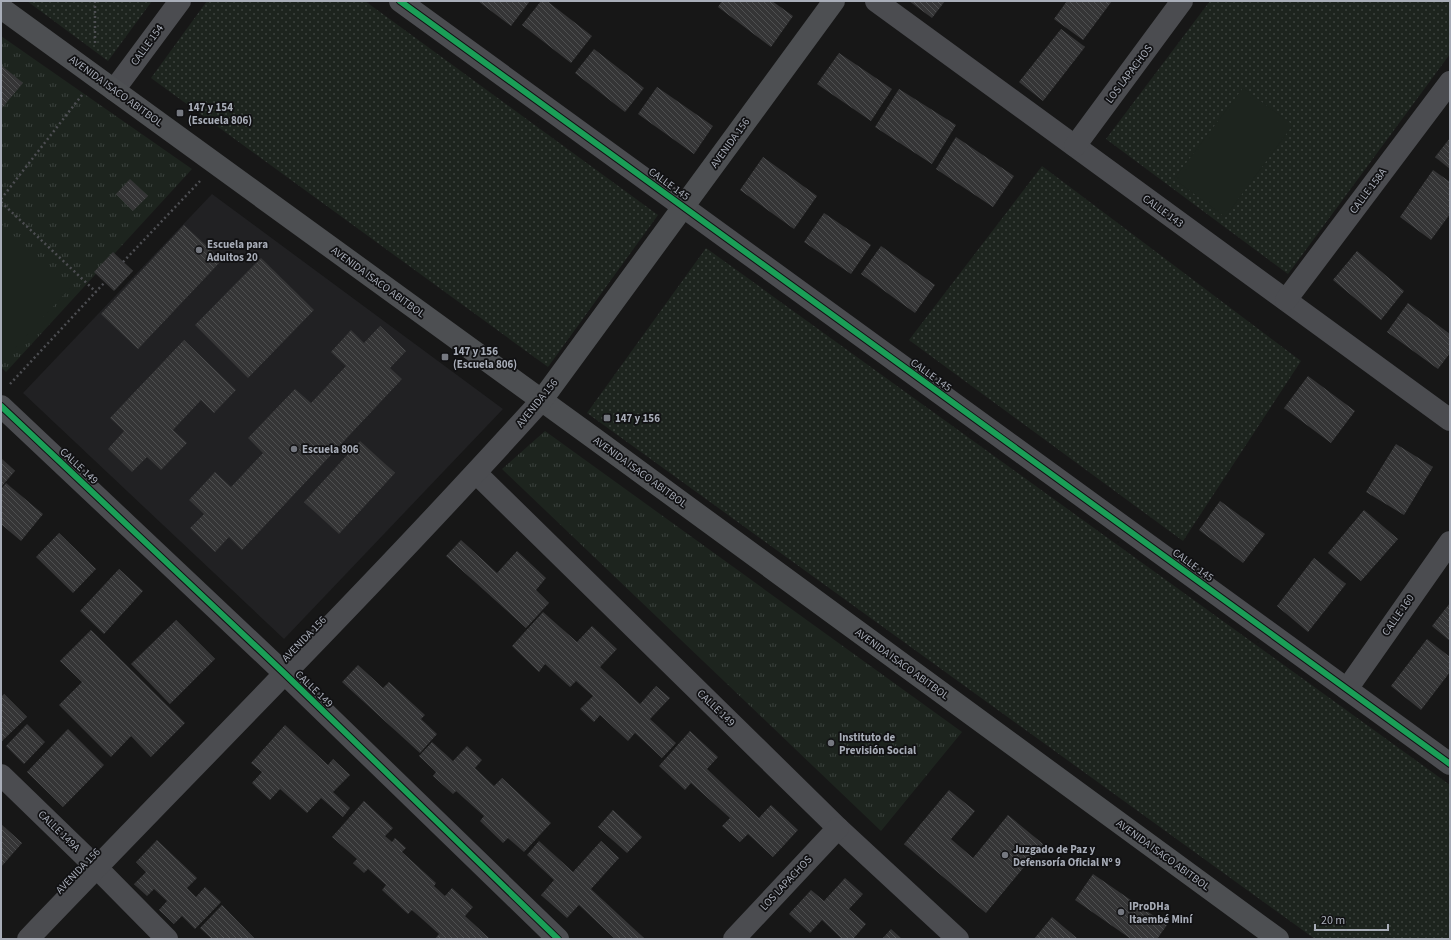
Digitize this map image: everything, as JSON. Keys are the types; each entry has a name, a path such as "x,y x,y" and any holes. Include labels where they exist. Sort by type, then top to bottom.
{"main road":[{"name":"AVENIDA 156","path":"541,401 834,1"},
{"name":"AVENIDA ISACO ABITBOL","path":"1,8 1278,939"}],"street":[{"name":"CALLE 154","path":"114,90 180,1"},
{"name":"CALLE 145","path":"400,1 1450,764"},
{"name":"CALLE 143","path":"876,1 1450,420"},
{"name":"LOS LAPACHOS","path":"1075,146 1182,1"},
{"name":"CALLE 158A","path":"1286,300 1450,82"},
{"name":"CALLE 149","path":"4,397 285,674 558,939"},
{"name":"AVENIDA 156","path":"28,939 96,867 285,674 476,473 541,401"},
{"name":"CALLE 149","path":"476,473 838,828 958,939"},
{"name":"CALLE 160","path":"1347,689 1450,542"},
{"name":"CALLE 149A","path":"1,775 96,867 167,939"},
{"name":"LOS LAPACHOS","path":"734,939 838,828"}],"path":[{"path":"1,198 96,77 95,1"},
{"path":"123,262 216,164"},
{"path":"1,202 96,292"},
{"path":"4,397 105,282"}],"shaded area":[{"path":"212,194 503,409 284,639 23,393"}],"green space":[{"path":"27,1 152,1 108,61"},
{"path":"207,1 365,1 658,215 548,367 151,78"},
{"path":"1210,1 1450,1 1450,54 1288,274 1106,139"},
{"path":"1,36 192,169 6,372 1,367"},
{"path":"1243,88 1293,125 1225,217 1174,179"},
{"path":"1042,166 1301,361 1183,541 909,340"},
{"path":"1,224 70,288 5,359 1,355"},
{"path":"706,248 1450,785 1450,939 1315,939 587,413"},
{"path":"545,431 962,732 881,831 502,469"}],"building":[{"path":"478,1 530,1 511,26"},
{"path":"541,1 547,1 592,36 571,63 522,25"},
{"path":"722,1 772,1 793,16 771,47 718,7"},
{"path":"909,1 945,1 932,18"},
{"path":"1067,1 1112,1 1083,40 1054,19"},
{"path":"1061,29 1085,47 1043,101 1019,82"},
{"path":"594,49 644,88 625,112 575,73"},
{"path":"839,53 892,89 871,121 817,84"},
{"path":"1,65 23,83 1,109"},
{"path":"657,87 713,126 694,154 638,114"},
{"path":"899,89 956,125 932,164 875,127"},
{"path":"956,137 1014,176 993,207 936,169"},
{"path":"1450,138 1450,169 1435,157"},
{"path":"763,157 817,196 794,229 740,190"},
{"path":"1433,170 1450,182 1450,214 1431,240 1400,217"},
{"path":"130,179 148,196 133,211 116,194"},
{"path":"824,213 871,245 851,274 804,242"},
{"path":"184,225 222,260 138,349 101,314"},
{"path":"881,246 935,285 915,313 861,274"},
{"path":"1357,251 1404,291 1381,320 1333,280"},
{"path":"113,252 133,271 114,291 94,272"},
{"path":"261,258 314,310 248,378 195,325"},
{"path":"1408,303 1450,334 1450,353 1438,369 1387,332"},
{"path":"380,326 406,351 390,368 402,379 242,550 229,537 215,552 190,528 204,514 189,500 215,472 231,487 263,453 248,438 295,389 311,403 346,366 331,352 351,330 364,343"},
{"path":"184,340 236,390 214,413 201,400 173,430 187,443 161,470 147,457 132,472 108,449 124,431 110,418"},
{"path":"1308,376 1355,411 1331,443 1284,408"},
{"path":"360,441 395,473 339,534 304,502"},
{"path":"1396,444 1433,467 1404,515 1366,492"},
{"path":"1,458 15,471 1,487"},
{"path":"6,483 43,514 21,541 1,524 1,489"},
{"path":"1220,501 1265,534 1243,563 1199,530"},
{"path":"1364,510 1398,539 1361,581 1328,553"},
{"path":"59,533 96,569 73,593 36,557"},
{"path":"461,540 497,573 517,551 546,578 536,590 549,603 526,628 446,556"},
{"path":"1314,558 1346,584 1308,632 1277,606"},
{"path":"119,569 143,591 104,634 80,611"},
{"path":"1450,603 1450,641 1432,626"},
{"path":"543,612 577,642 592,626 617,649 600,667 640,704 656,686 670,698 650,719 676,743 662,758 635,733 628,741 600,715 594,722 580,709 593,696 576,681 570,687 545,664 539,672 512,646"},
{"path":"176,620 215,659 170,704 131,664"},
{"path":"91,630 185,723 151,757 131,736 111,757 59,705 82,682 60,661"},
{"path":"1427,639 1450,657 1450,672 1421,710 1391,686"},
{"path":"358,665 383,688 389,682 425,715 421,719 437,734 420,753 342,682"},
{"path":"4,694 27,717 1,742 1,697"},
{"path":"27,724 45,742 24,764 6,746"},
{"path":"285,725 328,765 333,759 350,775 333,792 350,808 343,817 321,798 307,813 280,789 270,800 252,783 262,772 251,763"},
{"path":"68,729 104,765 63,807 27,772"},
{"path":"690,731 718,757 707,769 759,818 771,805 798,830 773,857 748,834 740,842 722,826 730,818 691,783 685,790 659,766"},
{"path":"432,742 453,761 467,746 482,760 475,768 494,786 502,778 551,823 524,852 508,838 503,843 480,821 484,816 456,791 453,794 433,776 436,772 419,756"},
{"path":"949,790 975,811 951,839 973,858 1008,815 1043,844 986,913 904,844"},
{"path":"364,801 393,828 385,836 392,842 395,838 406,848 402,852 436,883 434,886 445,896 452,888 473,907 465,916 490,939 435,939 439,934 412,910 408,914 382,890 386,885 368,869 364,873 353,863 357,859 332,837"},
{"path":"613,810 642,837 627,853 598,827"},
{"path":"1,824 22,843 1,867"},
{"path":"157,840 197,878 187,888 196,897 205,887 221,902 195,929 182,916 174,924 159,910 167,901 154,889 147,896 134,884 146,872 136,862"},
{"path":"539,841 573,872 601,841 619,858 591,889 645,939 615,939 579,905 567,918 541,895 554,880 527,855"},
{"name":"IProDHa Itaembé Miní","path":"1093,874 1167,925 1157,939 1131,939 1075,900"},
{"path":"845,878 863,894 849,909 866,924 853,939 842,939 822,920 810,933 789,914 811,890 824,901"},
{"path":"222,905 255,939 212,939 200,928"},
{"path":"1052,917 1078,939 1034,939"},
{"path":"891,929 902,939 882,939"}],"cycle path":[{"path":"400,1 1450,764"},
{"path":"1,406 285,674 558,939"}],"place":[{"name":"147 y 154 (Escuela 806)","path":"180,113"},
{"name":"Escuela para Adultos 20","path":"199,250"},
{"name":"147 y 156 (Escuela 806)","path":"445,357"},
{"name":"147 y 156","path":"607,418"},
{"name":"Escuela 806","path":"294,449"},
{"name":"Instituto de Previsión Social","path":"831,743"},
{"name":"Juzgado de Paz y Defensoría Oficial Nº 9","path":"1005,855"},
{"name":"IProDHa Itaembé Miní","path":"1121,912"}]}
